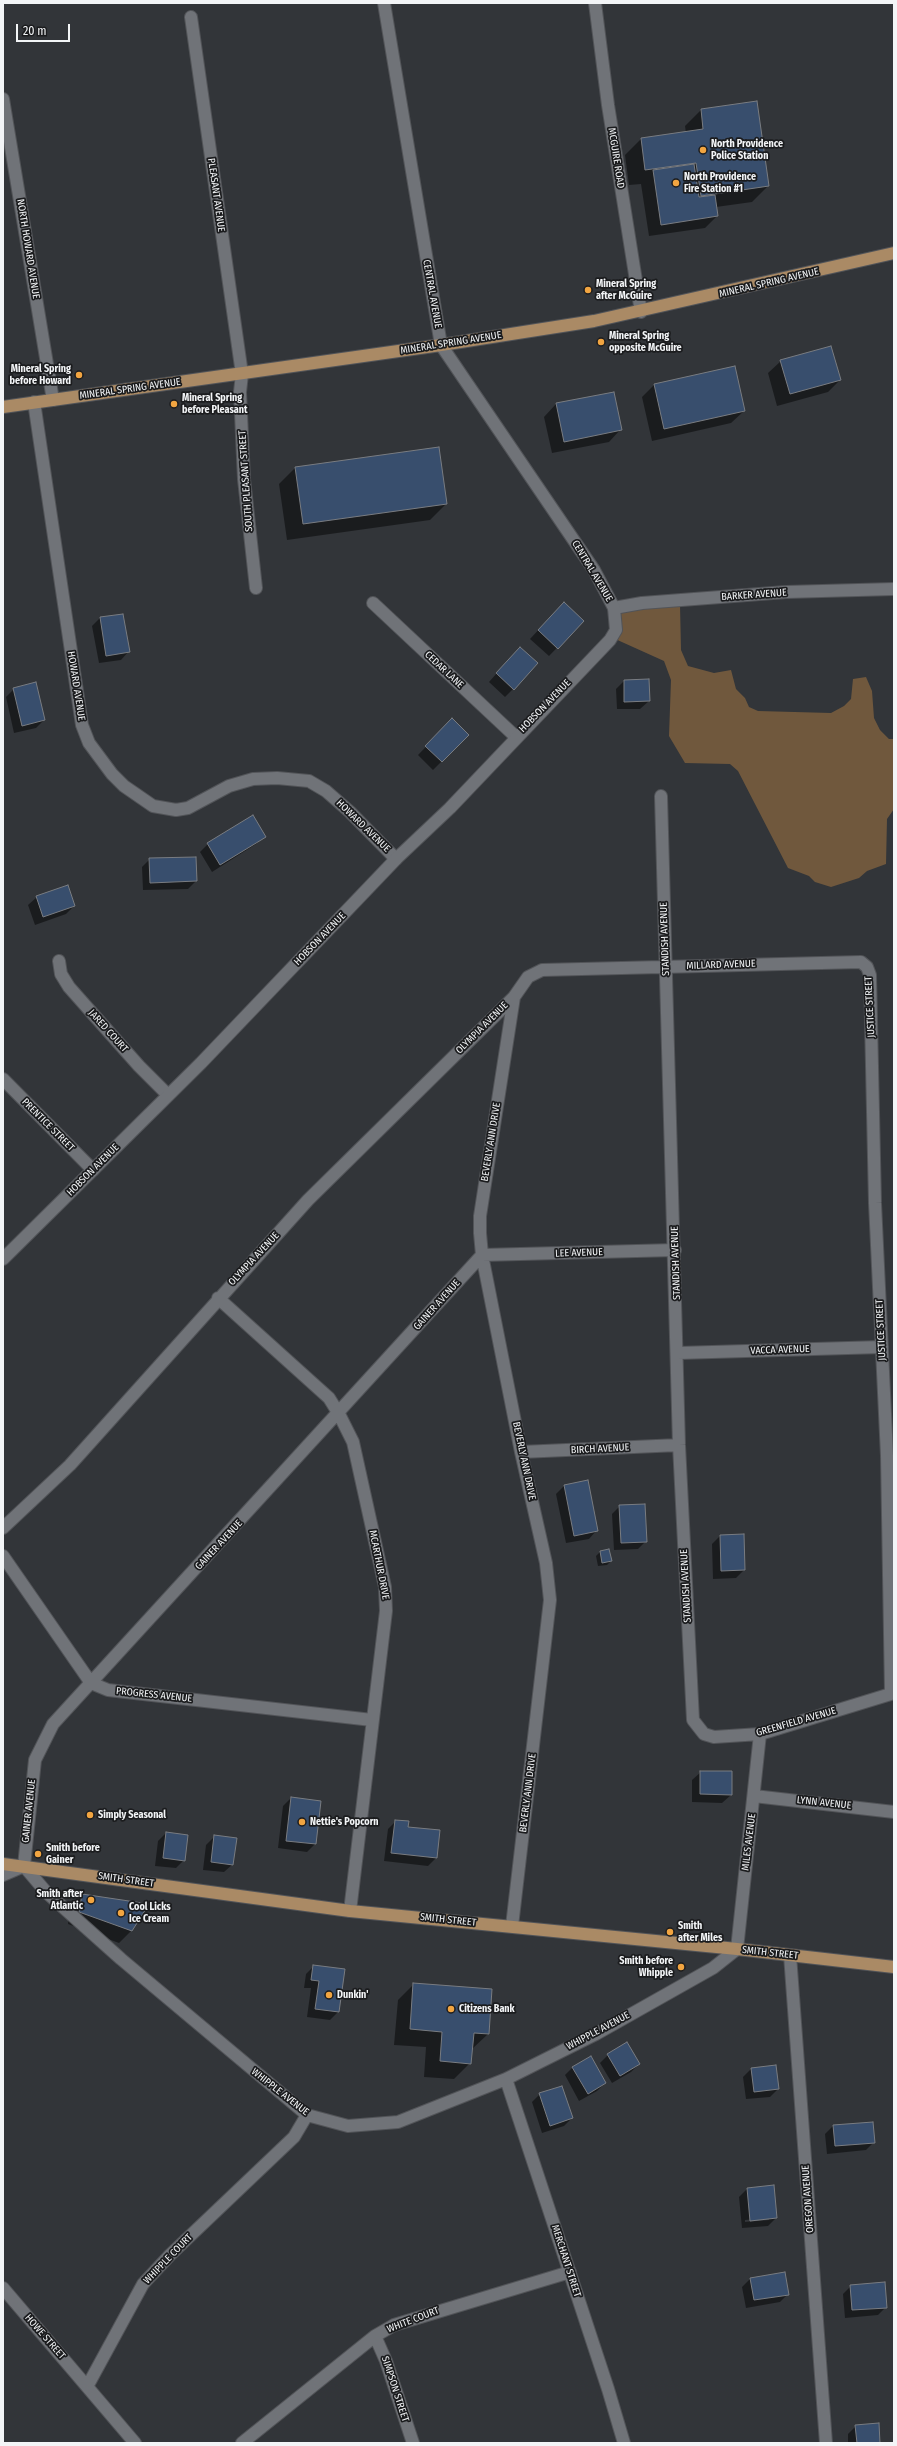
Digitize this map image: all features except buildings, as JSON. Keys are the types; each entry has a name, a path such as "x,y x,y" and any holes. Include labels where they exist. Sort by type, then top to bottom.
{"main road":[{"name":"MINERAL SPRING AVENUE","path":"3,407 441,345 641,312 894,253"},
{"name":"SMITH STREET","path":"3,1864 350,1911 737,1949 894,1967"}],"street":[{"name":"CENTRAL AVENUE","path":"384,3 441,345 594,570 614,608"},
{"name":"MCGUIRE ROAD","path":"594,3 608,105 641,312"},
{"name":"PLEASANT AVENUE","path":"191,16 242,374"},
{"name":"NORTH HOWARD AVENUE","path":"3,99 53,400"},
{"name":"SOUTH PLEASANT STREET","path":"242,374 240,392 244,479 256,588"},
{"name":"HOWARD AVENUE","path":"34,402 82,725 89,743 112,774 124,786 153,806 176,810 188,808 230,786 253,779 277,778 310,781 326,791 350,812 396,859"},
{"name":"BARKER AVENUE","path":"614,608 642,603 786,592 894,589"},
{"name":"CEDAR LANE","path":"373,604 516,737"},
{"name":"HOBSON AVENUE","path":"3,1258 168,1095 396,859 450,808 610,640 616,630 614,608"},
{"name":"STANDISH AVENUE","path":"661,796 665,967 678,1353 679,1445 692,1708 693,1720 698,1728"},
{"name":"JARED COURT","path":"59,961 61,974 69,986 139,1066 168,1095"},
{"name":"MILLARD AVENUE","path":"514,997 528,977 542,970 849,961 861,962 867,967"},
{"name":"JUSTICE STREET","path":"867,967 870,976 875,1203 887,1456 892,1693"},
{"name":"BEVERLY ANN DRIVE","path":"512,1926 550,1600 546,1563 521,1452 482,1255 480,1216 514,997"},
{"name":"OLYMPIA AVENUE","path":"3,1528 70,1465 218,1298 308,1200 514,997"},
{"name":"PRENTICE STREET","path":"3,1080 93,1170"},
{"name":"LEE AVENUE","path":"482,1255 675,1250"},
{"name":"GAINER AVENUE","path":"24,1866 35,1760 53,1724 339,1414 482,1255"},
{"name":"MCARTHUR DRIVE","path":"218,1298 329,1398 353,1442 387,1600 350,1911"},
{"name":"VACCA AVENUE","path":"678,1353 882,1347"},
{"name":"BIRCH AVENUE","path":"521,1452 679,1445"},
{"path":"3,1556 91,1684"},
{"name":"PROGRESS AVENUE","path":"91,1684 108,1690 372,1720"},
{"name":"GREENFIELD AVENUE","path":"698,1728 704,1734 714,1737 760,1734 892,1693"},
{"name":"MILES AVENUE","path":"737,1949 760,1734"},
{"name":"LYNN AVENUE","path":"754,1796 894,1812"},
{"path":"3,1875 24,1866"},
{"name":"WHIPPLE AVENUE","path":"24,1866 46,1892 120,1960 307,2114 348,2126 398,2122 506,2079 596,2034 713,1968 737,1949"},
{"name":"OREGON AVENUE","path":"790,1955 826,2443"},
{"name":"MERCHANT STREET","path":"506,2079 570,2272 624,2443"},
{"name":"WHIPPLE COURT","path":"88,2385 143,2284 170,2255 294,2137 307,2114"},
{"name":"WHITE COURT","path":"242,2443 375,2336 414,2318 570,2272"},
{"name":"HOWE STREET","path":"3,2288 88,2385"},
{"name":"SIMPSON STREET","path":"375,2336 386,2361 413,2443"},
{"path":"88,2385 136,2443"}],"shaded area":[{"path":"680,605 681,650 688,666 714,673 731,670 736,689 745,698 749,707 758,711 831,713 844,706 851,699 853,679 866,677 872,691 874,718 880,730 889,739 894,739 894,809 887,819 886,864 867,871 859,878 831,887 815,882 809,876 788,868 738,771 730,764 685,763 669,736 671,680 664,661 613,638 614,612"}],"place":[{"name":"North Providence Police Station","path":"703,150"},
{"name":"North Providence Fire Station #1","path":"676,183"},
{"name":"Mineral Spring after McGuire","path":"588,290"},
{"name":"Mineral Spring opposite McGuire","path":"601,342"},
{"name":"Mineral Spring before Howard","path":"79,375"},
{"name":"Mineral Spring before Pleasant","path":"174,404"},
{"name":"Simply Seasonal","path":"90,1815"},
{"name":"Nettie's Popcorn","path":"302,1822"},
{"name":"Smith before Gainer","path":"38,1854"},
{"name":"Smith after Atlantic","path":"91,1900"},
{"name":"Cool Licks Ice Cream","path":"121,1913"},
{"name":"Smith after Miles","path":"670,1932"},
{"name":"Smith before Whipple","path":"681,1967"},
{"name":"Dunkin'","path":"329,1995"},
{"name":"Citizens Bank","path":"451,2009"}]}
